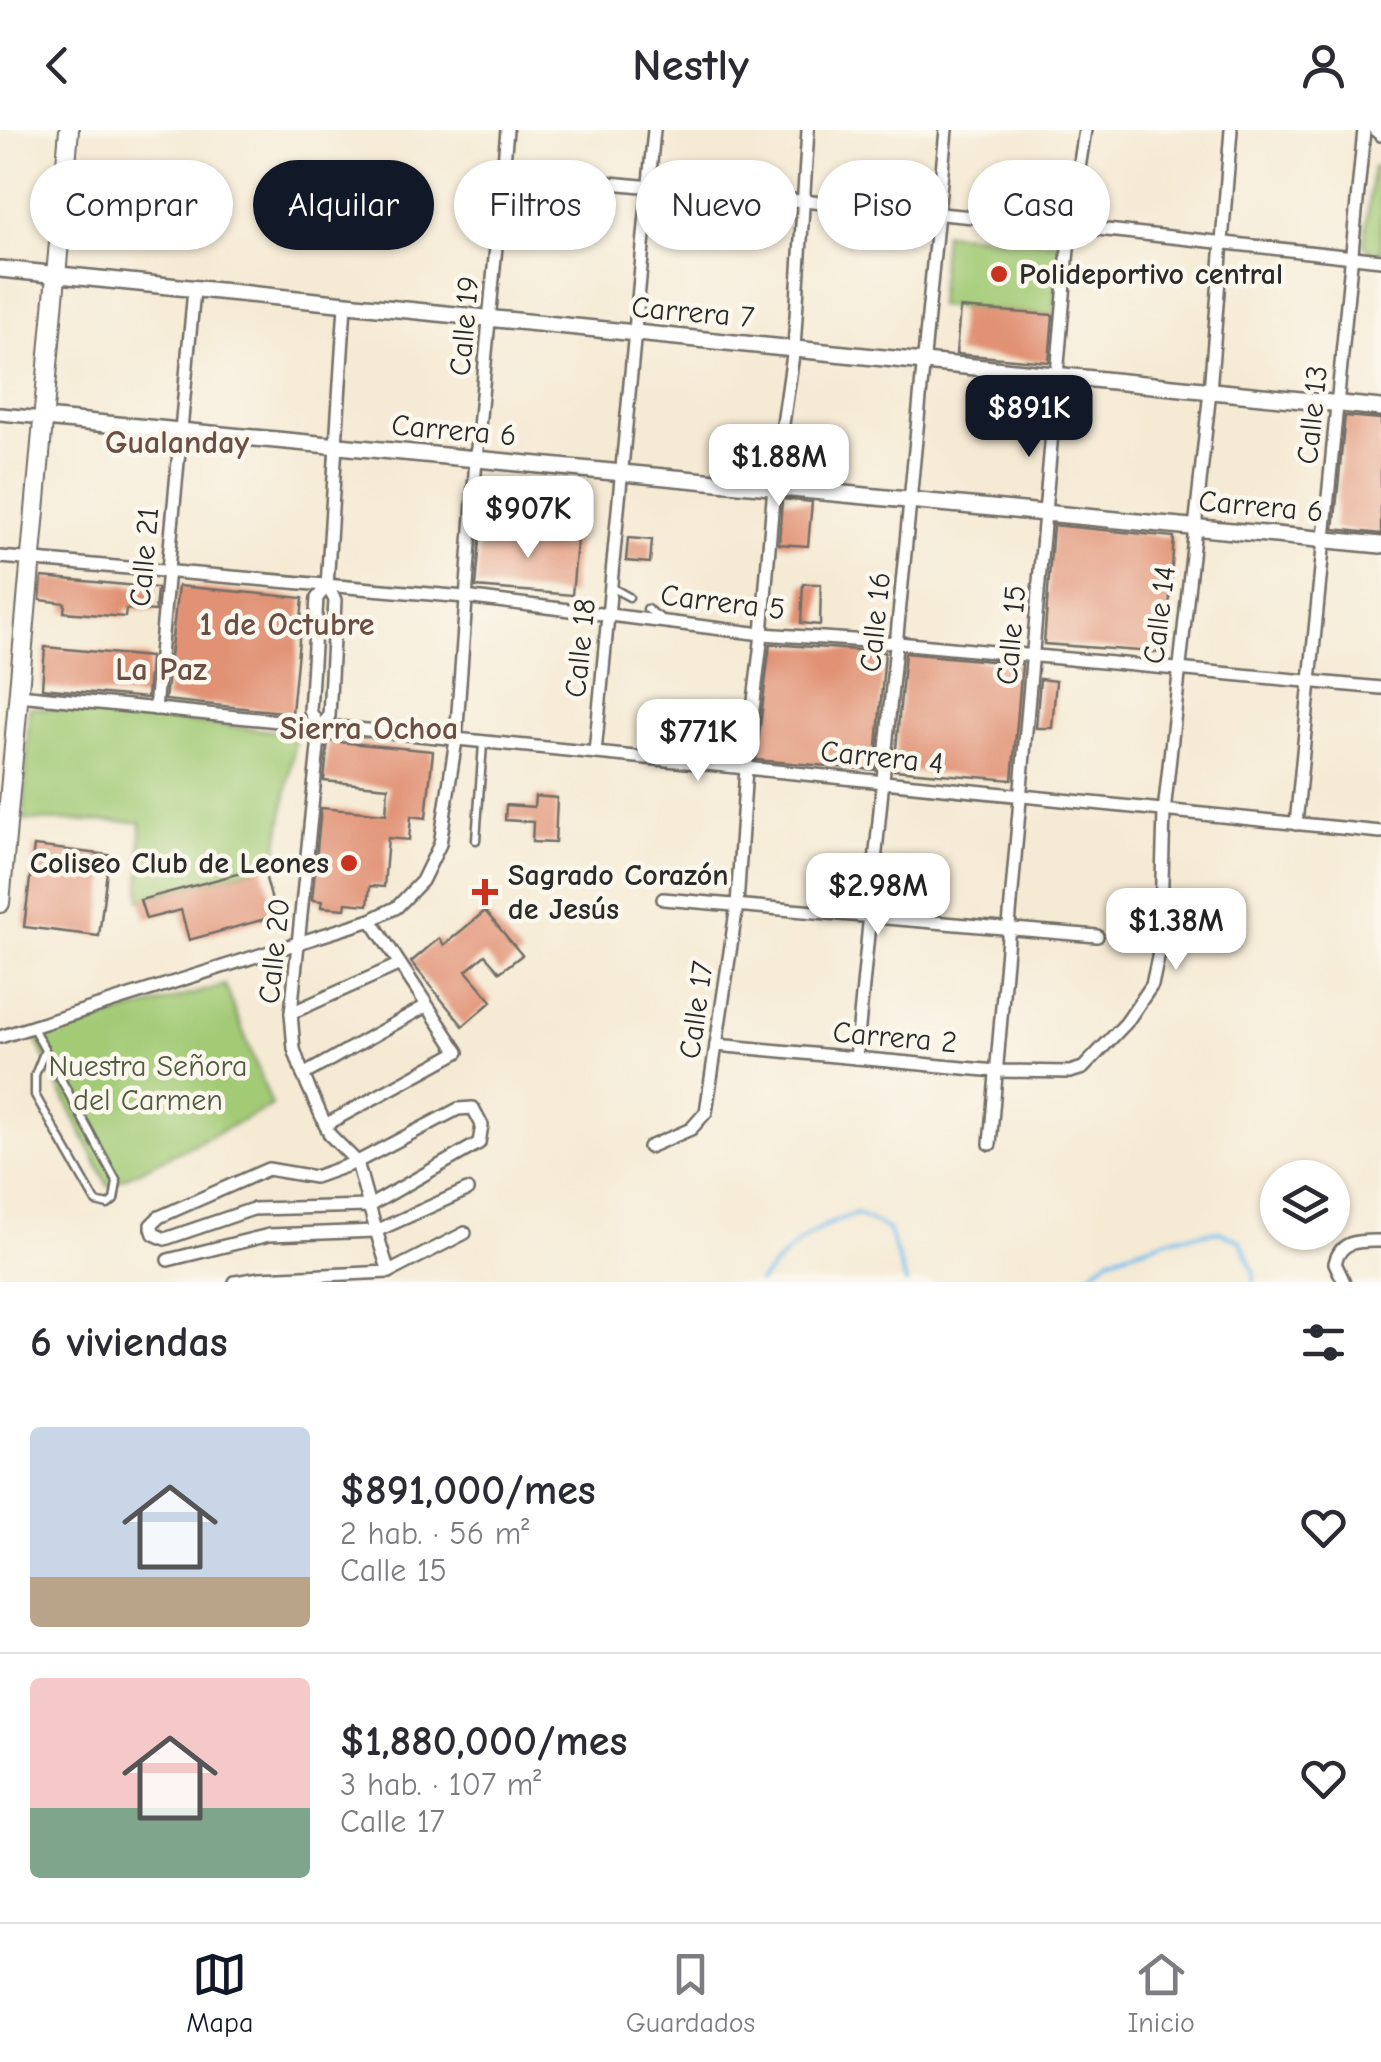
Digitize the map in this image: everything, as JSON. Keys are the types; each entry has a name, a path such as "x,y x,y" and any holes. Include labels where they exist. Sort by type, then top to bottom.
{"main road":[{"path":"0,903 69,130"},
{"name":"Carrera 7","path":"0,268 1381,408"},
{"name":"Carrera 6","path":"44,418 1381,546"}],"street":[{"name":"Calle 19","path":"504,160 507,130"},
{"name":"Calle 18","path":"651,160 654,130"},
{"name":"Calle 17","path":"649,1147 691,1129 706,1112 737,904 746,768 774,486 794,348 808,130"},
{"name":"Calle 16","path":"943,160 946,130"},
{"name":"Calle 15","path":"1080,160 1085,130"},
{"name":"Calle 14","path":"1070,1072 1083,1068 1126,1023 1152,986 1160,948 1164,812 1210,391 1230,130"},
{"name":"Calle 13","path":"1296,824 1364,130"},
{"path":"1375,130 1381,134"},
{"path":"797,202 817,204"},
{"path":"1110,231 1381,260"},
{"name":"Calle 19","path":"371,920 397,908 422,880 440,844 456,740 476,459 496,250"},
{"name":"Calle 18","path":"595,753 642,250"},
{"name":"Calle 16","path":"856,1058 935,250"},
{"name":"Calle 15","path":"990,1144 1068,250"},
{"name":"Calle 21","path":"156,710 194,290"},
{"name":"Calle 20","path":"344,305 327,586 335,600 329,716 320,728 291,1013 294,1050 325,1125 357,1162"},
{"name":"Carrera 6","path":"0,414 44,418"},
{"name":"Carrera 5","path":"0,557 466,598 762,634 898,642 1381,688"},
{"name":"Calle 20","path":"320,728 310,711 317,598 327,586"},
{"name":"Carrera 4","path":"19,695 1381,832"},
{"path":"663,900 1097,936"},
{"path":"6,1035 371,920 458,1050 325,1125"},
{"path":"291,1013 398,964"},
{"path":"303,1075 426,1006"},
{"name":"Carrera 2","path":"716,1045 996,1071 1070,1072"},
{"path":"472,1108 482,1125 479,1143 369,1206 253,1209 165,1239 154,1234 151,1226 159,1216 268,1169 315,1177 357,1162 458,1109 472,1108"},
{"path":"357,1162 388,1272"},
{"path":"168,1260 269,1235 376,1231 466,1190"},
{"path":"235,1282 388,1272 465,1233"},
{"path":"1344,1282 1335,1263 1343,1246 1381,1241"}],"lane":[{"path":"612,587 629,598"},
{"path":"647,609 664,621"},
{"path":"476,840 482,742"},
{"path":"33,1027 116,1182 114,1200 108,1205 96,1202 35,1095 35,1075 45,1050"}],"green space":[{"path":"1373,167 1381,167 1381,253 1373,253 1364,245"},
{"name":"Polideportivo central","path":"948,233 968,235 968,250 1059,250 1054,315 938,306 943,250 948,250"},
{"path":"29,707 296,733 275,863 140,899 141,822 24,820"},
{"name":"Nuestra Señora del Carmen","path":"225,985 272,1106 108,1186 35,1038"}],"building":[{"path":"960,308 1053,315 1049,362 956,354"},
{"path":"1345,416 1381,419 1381,534 1334,529"},
{"path":"782,499 812,502 808,546 779,544"},
{"path":"1053,525 1174,537 1166,653 1044,644"},
{"path":"543,527 578,530 572,595 476,587 481,529 542,535"},
{"path":"628,538 652,540 650,563 626,561"},
{"path":"42,577 157,588 155,611 126,609 125,617 64,612 65,603 40,600"},
{"path":"803,584 821,584 820,625 801,623"},
{"path":"178,586 303,598 292,713 165,700"},
{"path":"770,644 885,652 875,770 756,760"},
{"path":"45,647 150,657 147,698 42,688"},
{"path":"905,653 1022,664 1012,780 894,770"},
{"path":"1040,679 1056,681 1052,728 1036,728"},
{"path":"328,741 433,751 426,818 411,816 409,840 388,838 384,887 370,886 368,905 346,903 345,909 321,907 322,901 312,900 321,808 386,814 388,787 324,781"},
{"path":"535,796 557,798 555,843 532,842 533,822 505,820 506,805 534,807"},
{"path":"34,846 109,855 99,936 24,927"},
{"path":"263,867 276,916 189,940 181,910 146,919 140,900"},
{"path":"485,911 522,955 500,972 485,955 466,971 492,1001 463,1026 411,962 439,938 444,945"}],"waterway":[{"path":"759,1282 802,1240 856,1214 888,1229 906,1282"},
{"path":"1080,1282 1108,1259 1172,1238 1218,1231 1241,1241 1254,1274 1253,1282"}],"place":[{"name":"Polideportivo central","path":"999,274"},
{"name":"Coliseo Club de Leones","path":"349,863"},
{"name":"Sagrado Corazón de Jesús","path":"485,892"}],"district":[{"name":"Gualanday","path":"177,442"},
{"name":"1 de Octubre","path":"287,624"},
{"name":"La Paz","path":"161,669"},
{"name":"Sierra Ochoa","path":"369,728"}]}
